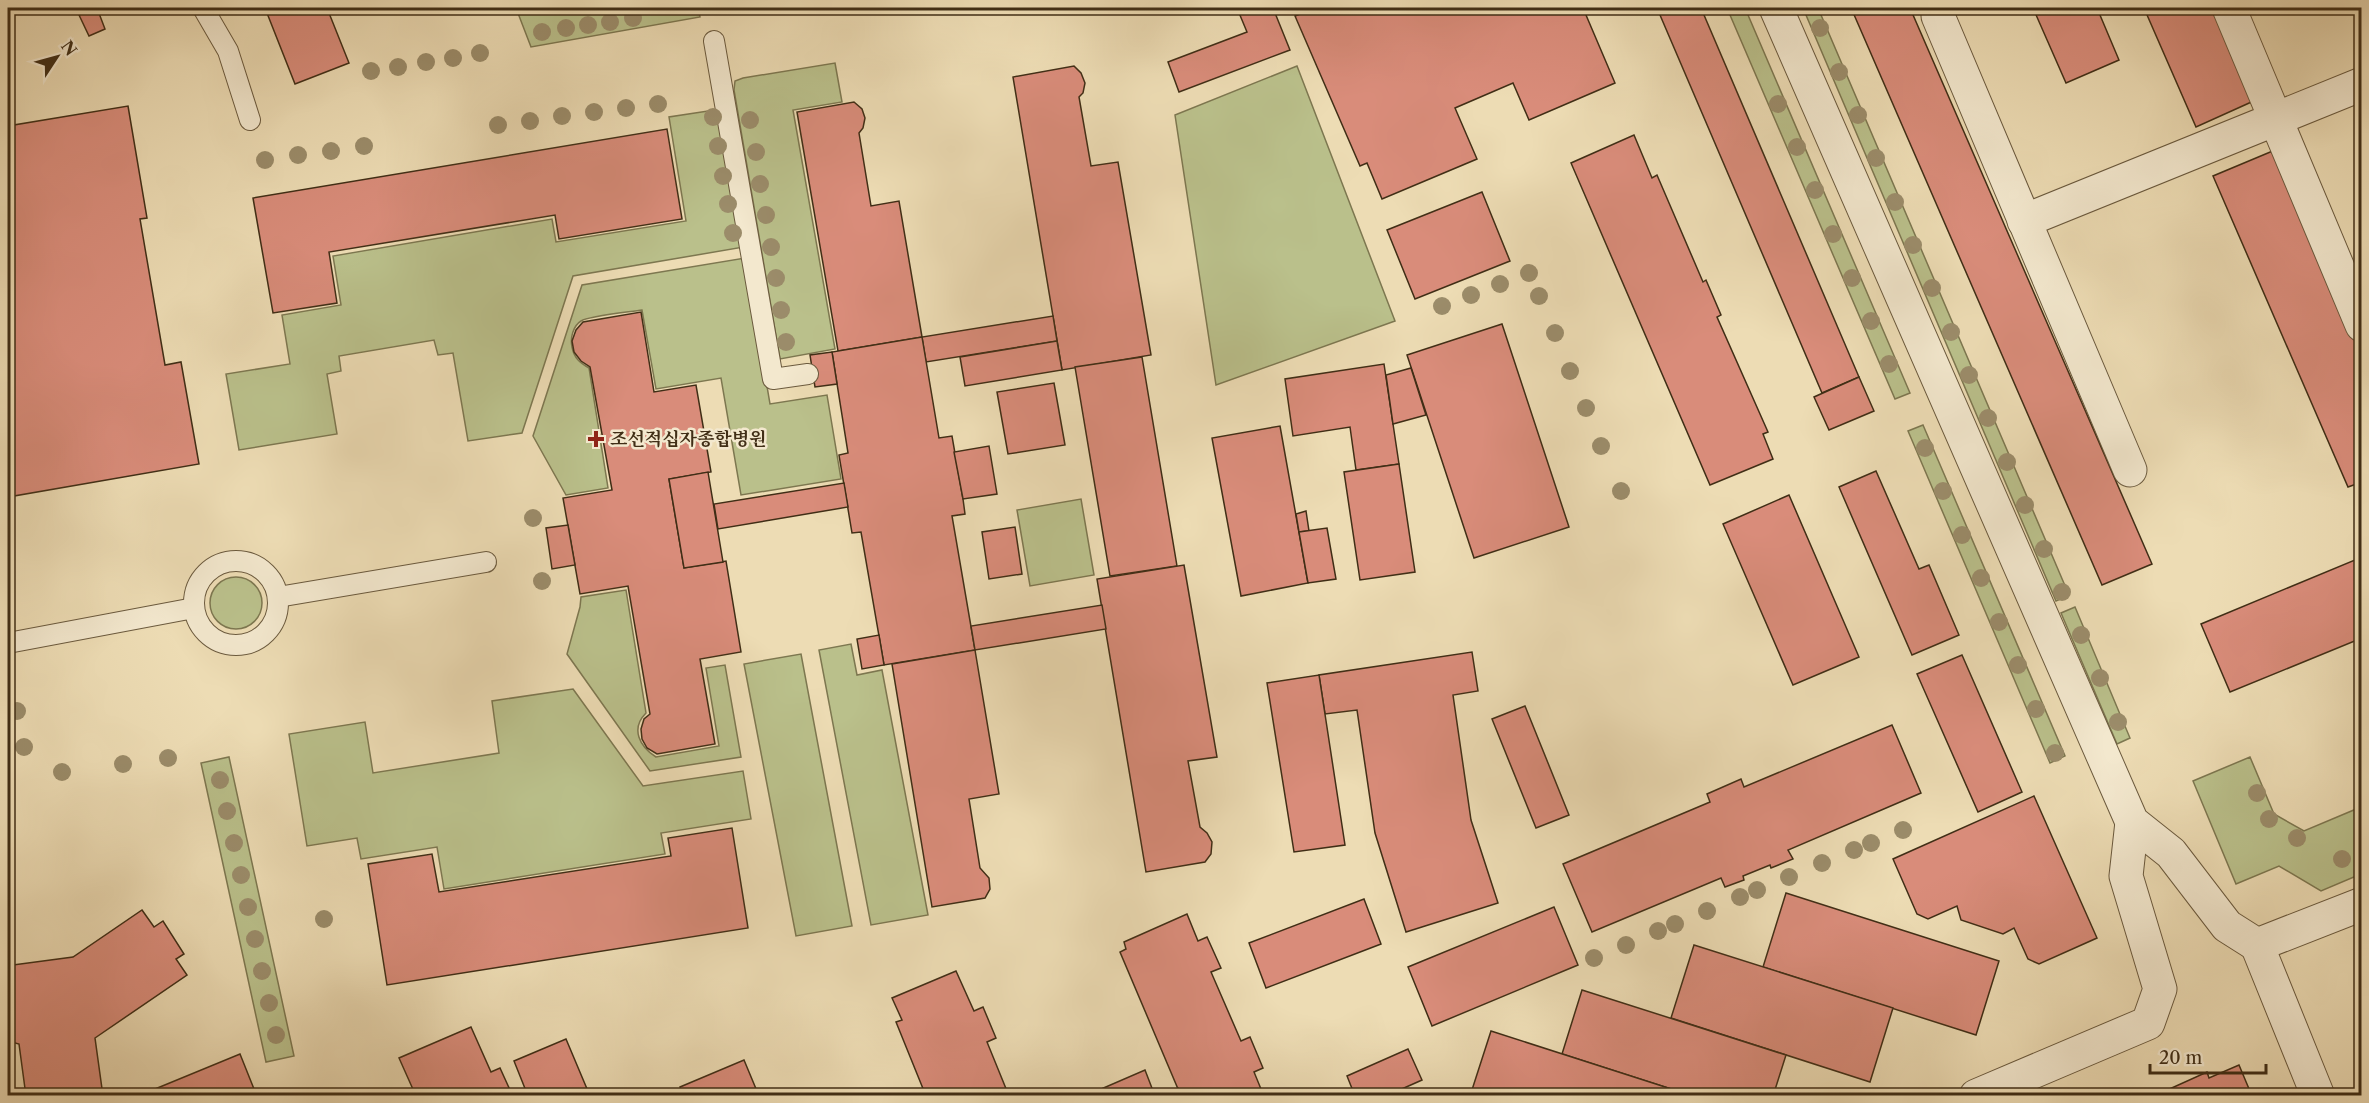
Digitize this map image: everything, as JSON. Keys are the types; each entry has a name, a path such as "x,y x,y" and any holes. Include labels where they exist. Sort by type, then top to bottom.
{"street":[{"path":"1776,8 2132,822 2171,853 2227,926 2257,945 2318,1095"},
{"path":"2229,8 2361,325"},
{"path":"1938,16 2130,470"},
{"path":"2024,220 2277,120 2361,84"},
{"path":"1976,1095 2148,1023 2160,989 2126,876 2132,822"},
{"path":"2257,945 2361,904"}],"lane":[{"path":"203,8 228,51 250,120"},
{"path":"714,41 774,379 808,374"},
{"path":"230,561 243,561 261,570 274,585 278,597 273,623 265,634 241,645 228,645 205,633 197,621 194,608 194,595 198,583 206,572 230,561"},
{"path":"278,597 486,562"},
{"path":"8,643 194,608"}],"green space":[{"path":"516,8 633,8 634,10 698,8 700,17 531,47"},
{"path":"1727,8 1745,8 1910,393 1895,399"},
{"path":"1803,8 1818,8 2069,595 2056,601"},
{"path":"835,63 842,102 793,110 835,349 780,359 734,90 735,81"},
{"path":"1297,66 1395,321 1216,385 1175,115"},
{"path":"721,109 744,247 573,276 522,433 468,441 453,353 438,355 434,340 339,356 341,371 327,374 337,434 239,450 226,374 290,364 282,315 341,305 333,256 552,219 556,242 686,221 669,117"},
{"path":"745,258 770,404 827,395 841,479 741,495 721,378 656,389 642,310 585,319 574,329 571,340 574,354 589,368 608,488 566,495 533,436 582,285"},
{"path":"1923,425 2065,756 2050,763 1908,431"},
{"path":"1081,499 1094,575 1030,586 1017,510"},
{"path":"231,577 241,577 255,584 262,603 255,622 241,629 231,629 221,625 214,618 210,608 210,598 214,588 221,581"},
{"path":"626,590 646,713 641,719 638,731 645,748 656,757 719,746 706,668 725,665 741,757 650,771 567,654 581,597"},
{"path":"2075,607 2130,738 2117,744 2061,613"},
{"path":"851,644 857,675 882,670 928,915 871,925 819,650"},
{"path":"801,654 852,926 796,936 744,664"},
{"path":"573,689 643,786 743,771 751,819 661,833 665,854 444,889 437,847 361,859 357,838 307,846 289,734 365,722 373,773 499,753 492,701"},
{"path":"229,757 294,1056 266,1062 201,763"},
{"path":"2250,757 2274,814 2304,831 2361,807 2361,874 2321,891 2279,866 2236,884 2193,781"}],"building":[{"path":"97,8 105,29 89,36 79,15"},
{"path":"265,8 327,8 349,63 295,84"},
{"path":"1237,8 1273,8 1290,50 1179,92 1168,62 1247,32"},
{"path":"1301,8 1583,8 1615,83 1529,120 1513,83 1455,108 1477,159 1382,199 1367,163 1360,166 1295,16 1303,13"},
{"path":"1657,8 1701,8 1859,377 1822,393"},
{"path":"1910,8 2152,564 2102,585 1852,10"},
{"path":"2033,8 2097,8 2119,60 2066,83"},
{"path":"2144,8 2218,8 2258,99 2196,127"},
{"path":"1074,66 1081,73 1085,83 1083,93 1079,97 1091,166 1118,162 1151,355 1062,370 1013,77"},
{"path":"854,102 862,109 865,118 863,128 859,133 871,206 899,201 922,337 838,351 797,112"},
{"path":"128,106 147,218 140,219 165,365 181,362 199,464 8,497 8,126"},
{"path":"667,129 682,219 559,239 555,215 329,252 337,303 273,313 253,198"},
{"path":"1634,135 1652,178 1657,175 1703,282 1706,280 1721,315 1717,317 1768,432 1763,434 1773,459 1710,485 1571,163"},
{"path":"2275,150 2362,348 2362,482 2348,487 2213,176"},
{"path":"1482,192 1510,261 1415,299 1387,230"},
{"path":"641,312 654,392 696,385 711,472 669,479 684,568 726,561 741,652 700,659 715,744 657,754 647,748 642,739 641,729 644,719 650,714 628,586 580,594 563,498 612,490 590,367 574,352 572,341 576,330 583,322"},
{"path":"1053,316 1057,341 926,362 922,337"},
{"path":"1502,324 1569,527 1474,558 1407,355"},
{"path":"922,337 939,438 952,436 963,499 965,514 952,516 975,650 884,665 861,532 852,533 839,455 848,453 832,352"},
{"path":"1057,341 1062,370 965,386 960,357"},
{"path":"832,352 837,384 815,387 810,355"},
{"path":"1142,357 1177,566 1110,576 1075,367"},
{"path":"1384,364 1399,464 1356,470 1350,427 1293,436 1285,379"},
{"path":"1411,368 1426,415 1393,424 1386,375"},
{"path":"1859,377 1874,411 1829,430 1814,397"},
{"path":"1054,383 1065,445 1008,454 997,392"},
{"path":"1280,426 1308,583 1241,596 1212,438"},
{"path":"989,446 997,494 963,499 954,452"},
{"path":"1399,464 1415,572 1360,580 1344,472"},
{"path":"1876,471 1919,569 1929,565 1959,635 1912,655 1839,487"},
{"path":"708,472 723,562 684,568 669,479"},
{"path":"844,483 848,507 718,529 714,504"},
{"path":"1789,495 1859,657 1793,685 1723,524"},
{"path":"1306,511 1309,531 1299,532 1296,514"},
{"path":"568,525 575,565 552,569 546,528"},
{"path":"1015,527 1022,574 989,579 982,532"},
{"path":"1327,528 1336,579 1308,583 1299,532"},
{"path":"2362,557 2362,638 2230,692 2201,624"},
{"path":"1184,565 1217,757 1188,761 1200,827 1212,842 1211,854 1205,862 1146,872 1097,579"},
{"path":"1102,605 1106,629 975,650 971,626"},
{"path":"879,635 884,665 862,669 857,639"},
{"path":"975,650 999,794 969,799 980,868 989,878 990,889 985,898 932,907 892,664"},
{"path":"1472,652 1478,691 1453,695 1471,820 1498,903 1406,932 1375,833 1357,710 1325,714 1319,675"},
{"path":"1962,655 2022,792 1978,812 1917,674"},
{"path":"1319,675 1345,845 1294,852 1267,683"},
{"path":"1525,706 1569,815 1536,828 1492,719"},
{"path":"1892,725 1921,793 1788,850 1793,859 1743,876 1744,880 1725,887 1721,878 1592,932 1563,864 1710,802 1707,794 1741,779 1744,787"},
{"path":"2034,796 2097,938 2039,964 2028,959 2014,928 2003,934 1961,920 1957,906 1928,919 1917,914 1893,859"},
{"path":"732,828 748,928 387,985 368,864 432,854 439,892 671,856 668,838"},
{"path":"1786,893 1999,961 1976,1035 1763,967"},
{"path":"1364,899 1381,944 1266,988 1249,943"},
{"path":"1554,907 1578,965 1432,1026 1408,967"},
{"path":"142,910 154,927 163,921 184,954 176,959 187,975 95,1038 103,1096 26,1096 19,1044 8,1041 8,963 13,965 73,957"},
{"path":"1187,914 1198,941 1207,937 1221,968 1211,972 1241,1041 1250,1037 1263,1068 1254,1072 1261,1089 1245,1096 1181,1096 1120,952 1126,949 1124,942"},
{"path":"1694,945 1893,1008 1870,1082 1671,1018"},
{"path":"956,971 974,1011 983,1007 996,1038 987,1042 1009,1096 926,1096 896,1022 902,1020 892,998"},
{"path":"1582,990 1786,1055 1773,1096 1693,1096 1562,1054"},
{"path":"471,1027 491,1072 500,1068 510,1090 501,1096 416,1096 399,1058"},
{"path":"1491,1031 1687,1094 1687,1096 1470,1096"},
{"path":"566,1039 590,1096 528,1096 514,1061"},
{"path":"1408,1049 1422,1080 1386,1096 1355,1096 1347,1076"},
{"path":"240,1054 256,1094 138,1096"},
{"path":"744,1060 759,1096 683,1096 680,1087"},
{"path":"2239,1065 2252,1096 2154,1096 2207,1072 2209,1078"},
{"path":"1145,1070 1155,1096 1085,1096"},
{"path":"1178,1088 1181,1096 1160,1096"}],"place":[{"name":"조선적십자종합병원","path":"596,439"}]}
